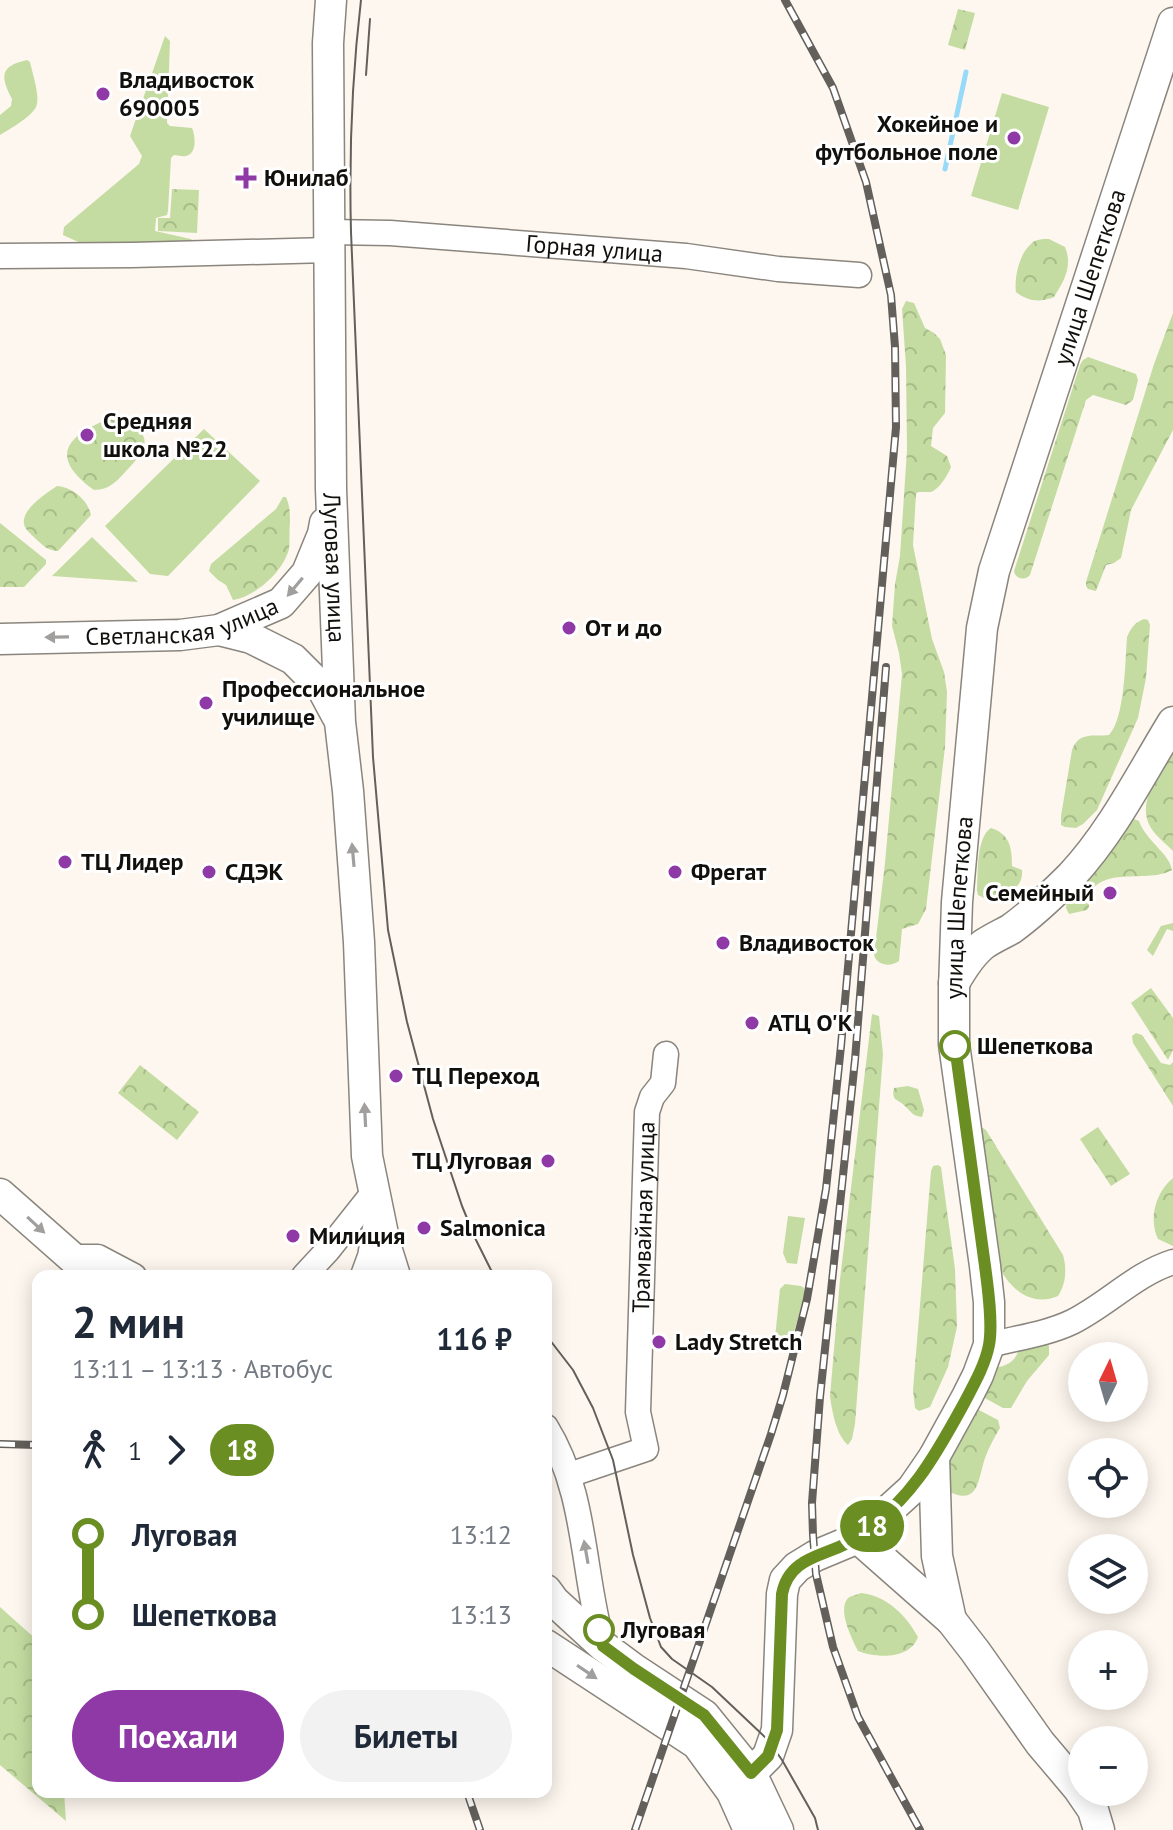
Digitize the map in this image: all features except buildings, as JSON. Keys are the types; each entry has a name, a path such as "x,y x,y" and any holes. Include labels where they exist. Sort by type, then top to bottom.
{"main road":[{"name":"Луговая улица","path":"331,0 328,43 331,489 340,722 359,942 367,1156 377,1205"},
{"name":"улица Шепеткова","path":"751,1773 768,1756 777,1730 785,1580 797,1567 815,1556 858,1538 912,1489 934,1457 967,1397 989,1345 985,1266 954,1044 956,916 982,628 991,579 1173,23"},
{"name":"Светланская улица","path":"0,639 180,635 219,630 281,603 307,573 323,534 331,489"},
{"path":"219,630 251,638 293,659 322,688 340,722"},
{"path":"954,983 979,949 1009,930 1069,878 1088,857 1105,835 1173,722"},
{"path":"956,916 965,931 978,936 1009,930"},
{"path":"0,1194 83,1266"},
{"path":"377,1205 373,1257 385,1270"},
{"path":"934,1457 937,1556 951,1620"},
{"path":"858,1538 951,1620 1040,1743 1078,1788 1093,1810 1099,1830"},
{"path":"552,1598 603,1646 704,1715 751,1773 778,1830"},
{"path":"552,1649 697,1744 732,1792 749,1830"}],"street":[{"name":"Горная улица","path":"0,256 132,255 329,241 390,233 686,256 778,269 859,275"},
{"name":"Трамвайная улица","path":"569,1475 646,1449 638,1412 647,1112 652,1097 663,1083 666,1054"},
{"path":"310,1270 377,1205"},
{"path":"83,1266 103,1259 123,1270"},
{"path":"989,1345 1072,1322 1156,1268 1173,1262"},
{"path":"552,1436 574,1491 594,1614 603,1646"}],"green space":[{"path":"958,9 975,13 965,50 948,45"},
{"path":"165,36 170,41 167,123 192,128 195,144 190,154 171,158 168,211 167,215 156,218 155,231 191,239 194,243 85,245 63,235 64,227 139,164 142,156 130,136"},
{"path":"27,60 36,85 36,107 25,119 0,135 0,115 11,106 12,99 5,84 5,73 12,65"},
{"name":"Хокейное и футбольное поле","path":"1002,93 1049,107 1018,210 971,196"},
{"path":"172,189 199,190 197,233 158,231 158,218 170,218"},
{"path":"1049,239 1065,247 1068,267 1054,297 1034,300 1016,292 1020,260 1033,242"},
{"path":"906,301 914,303 925,328 940,339 946,355 945,413 933,428 931,446 947,456 951,467 934,490 916,494 913,545 932,639 944,672 947,692 945,747 926,909 918,924 902,929 899,961 888,965 878,961 874,955 902,674 892,626 907,450 902,309"},
{"path":"1173,313 1173,430 1131,510 1121,558 1106,565 1096,591 1088,589 1086,582"},
{"path":"1088,357 1136,374 1138,380 1133,400 1126,405 1093,395 1086,400 1030,575 1020,578 1014,571 1080,365"},
{"path":"108,419 132,426 144,436 144,443 136,460 116,481 108,487 94,490 71,468 68,449 81,433"},
{"path":"204,429 260,481 168,576 150,574 105,526"},
{"path":"57,486 78,495 87,504 91,515 58,551 44,546 24,524 30,507"},
{"path":"286,497 290,513 286,558 275,574 259,588 233,600 226,585 209,571 211,564 276,509"},
{"path":"0,523 46,560 46,564 24,587 0,587"},
{"path":"92,537 138,582 52,576"},
{"path":"1144,619 1150,625 1146,678 1138,718 1097,810 1076,828 1065,827 1061,825 1061,816 1072,750 1083,737 1109,735 1114,727 1123,689 1127,637 1133,626"},
{"path":"1173,752 1173,851 1151,828 1146,808 1151,788"},
{"path":"1134,819 1139,821 1167,858 1172,870 1151,876 1105,880 1088,895 1087,910 1069,914 1067,900"},
{"path":"991,828 1006,838 1012,866 1022,870 1022,877 1012,890 988,900 978,895 977,891 980,847"},
{"path":"1173,923 1173,931 1167,929 1153,956 1147,950 1161,926"},
{"path":"1151,988 1173,1018 1173,1050 1168,1060 1131,1003"},
{"path":"872,1014 879,1016 883,1054 855,1424 848,1445 838,1429 830,1396 840,1279"},
{"path":"1136,1033 1142,1035 1161,1063 1170,1065 1173,1062 1173,1106 1133,1043 1132,1036"},
{"path":"140,1065 199,1112 177,1140 118,1093"},
{"path":"908,1086 918,1089 924,1110 922,1117 913,1114 894,1098 894,1088"},
{"path":"1098,1127 1130,1174 1111,1186 1080,1139"},
{"path":"983,1128 1063,1255 1065,1276 1058,1296 1048,1299 1029,1297 1013,1287 1001,1271 997,1262 980,1129"},
{"path":"933,1166 941,1167 955,1269 957,1327 948,1367 930,1407 919,1411 915,1408 913,1390 931,1171"},
{"path":"1173,1178 1173,1246 1158,1239 1154,1214 1162,1190"},
{"path":"788,1216 805,1218 797,1264 787,1263 783,1253"},
{"path":"785,1284 801,1286 805,1293 791,1343 785,1347 777,1345 775,1338 780,1289"},
{"path":"1046,1342 1049,1355 1027,1381 1011,1408 1003,1408 983,1397 995,1368 1010,1362 1019,1349"},
{"path":"977,1409 998,1420 1000,1428 975,1490 964,1496 956,1495 945,1490 943,1469"},
{"path":"861,1593 887,1602 908,1621 918,1637 908,1650 892,1655 858,1651 844,1610 848,1598"},
{"path":"0,1607 32,1636 32,1792 0,1765"},
{"path":"39,1798 64,1798 66,1821"}],"waterway":[{"path":"945,169 966,72"}],"tram line":[{"path":"361,0 352,116 351,232 373,757 388,930 407,1022 433,1119 462,1206 491,1270"},
{"path":"366,75 370,19"},
{"path":"552,1343 573,1370 593,1408 613,1460 633,1555 661,1647 672,1659 712,1687 768,1740 815,1818 818,1830"}],"railway":[{"path":"635,1830 771,1434 807,1299 826,1189 841,1046 896,427 891,295 866,182 833,88 785,0"},
{"path":"886,667 855,1060 812,1503 816,1574 833,1647 858,1717 920,1830"},
{"path":"0,1444 32,1445"},
{"path":"469,1798 480,1830"}],"bus line":[{"name":"18","path":"599,1630 603,1646 704,1715 751,1773 768,1756 777,1730 785,1580 797,1567 815,1556 858,1538 912,1489 934,1457 967,1397 989,1345 985,1266 955,1046"}],"place":[{"name":"Владивосток 690005","path":"103,94"},
{"name":"Хокейное и футбольное поле","path":"1014,138"},
{"name":"Юнилаб","path":"246,178"},
{"name":"Средняя школа №22","path":"87,435"},
{"name":"От и до","path":"569,628"},
{"name":"Профессиональное училище","path":"206,703"},
{"name":"ТЦ Лидер","path":"65,862"},
{"name":"СДЭК","path":"209,872"},
{"name":"Фрегат","path":"675,872"},
{"name":"Семейный","path":"1110,893"},
{"name":"Владивосток","path":"723,943"},
{"name":"АТЦ О'К","path":"752,1023"},
{"name":"Шепеткова","path":"955,1046"},
{"name":"ТЦ Переход","path":"396,1076"},
{"name":"ТЦ Луговая","path":"548,1161"},
{"name":"Salmonica","path":"424,1228"},
{"name":"Милиция","path":"293,1236"},
{"name":"Lady Stretch","path":"659,1342"},
{"name":"Луговая","path":"599,1630"}]}
